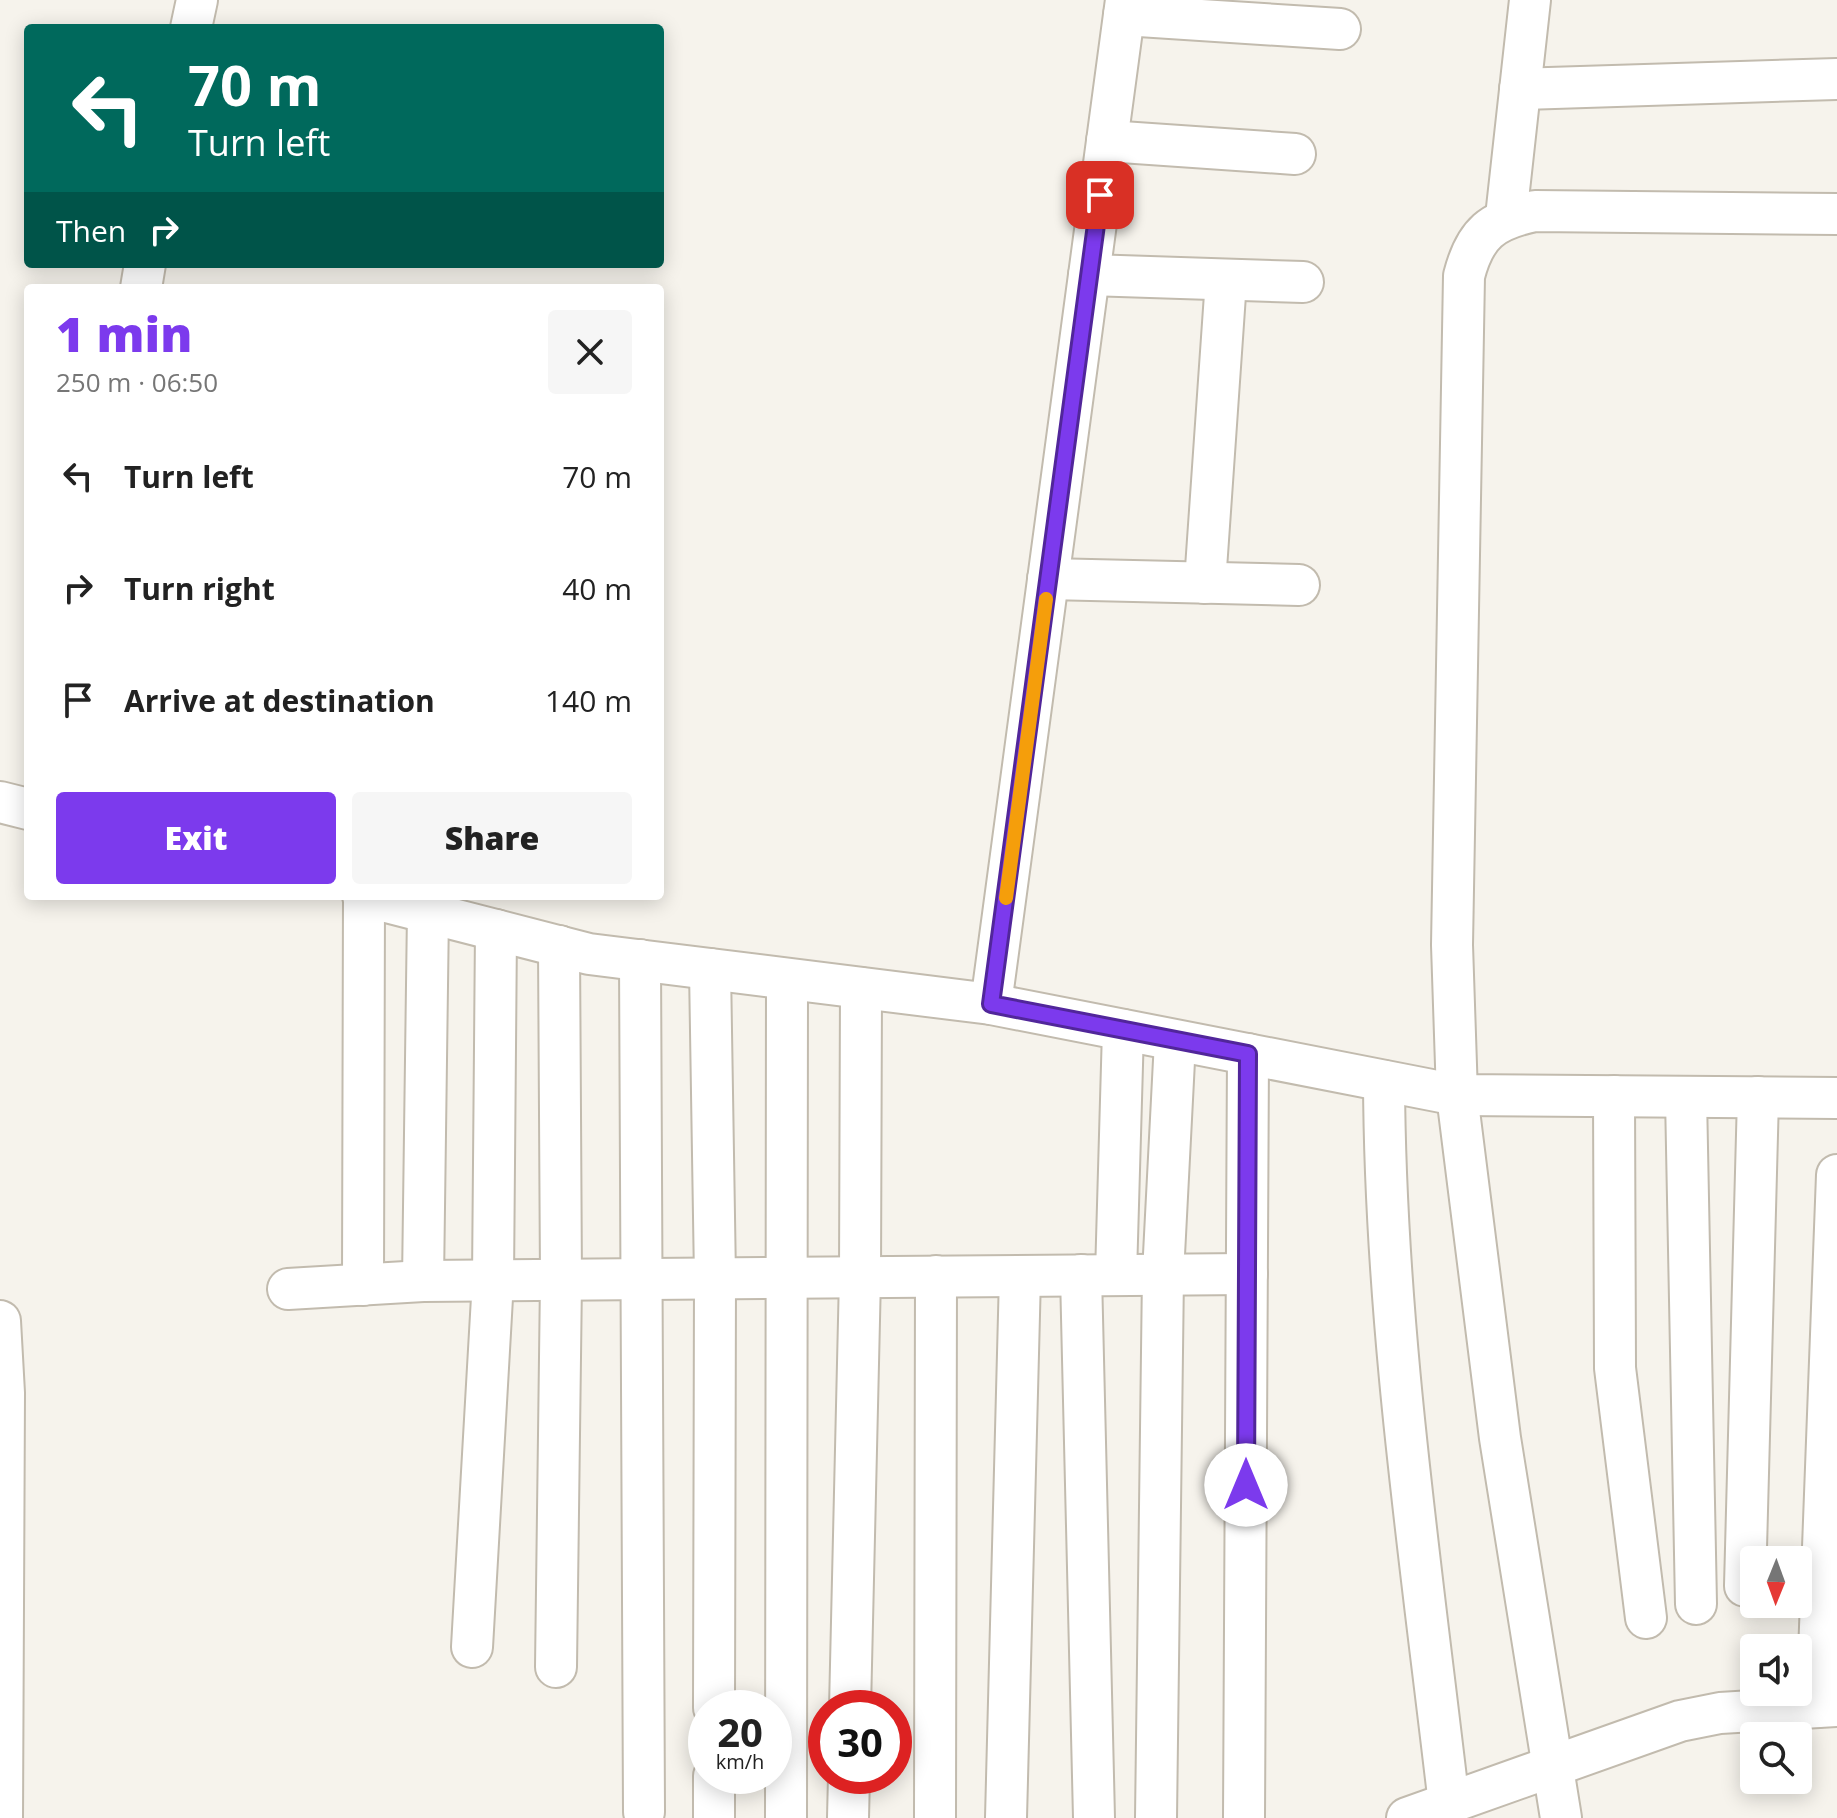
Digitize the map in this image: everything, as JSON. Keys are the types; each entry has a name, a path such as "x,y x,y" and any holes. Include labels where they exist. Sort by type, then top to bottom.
{"street":[{"path":"192,24 197,0"},
{"path":"1506,217 1530,0"},
{"path":"991,1004 1125,7 1340,29"},
{"path":"1520,89 1837,79"},
{"path":"1107,141 1295,154"},
{"path":"1561,1818 1500,1438 1457,1095 1452,945 1464,276 1470,252 1477,242 1506,217 1535,211 1837,214"},
{"path":"1089,275 1303,282"},
{"path":"1205,583 1226,280"},
{"path":"1048,579 1299,585"},
{"path":"0,802 24,808"},
{"path":"363,900 363,1285"},
{"path":"379,900 559,946 640,960 991,1004 1457,1095 1837,1098"},
{"path":"423,1281 428,912"},
{"path":"472,1647 493,1280 496,930"},
{"path":"556,1667 561,1280 559,946"},
{"path":"640,960 644,1812"},
{"path":"710,969 715,1278 714,1690"},
{"path":"786,1818 787,979"},
{"path":"850,1690 860,1277 861,988"},
{"path":"1094,1818 1099,1275 1123,1030"},
{"path":"1156,1818 1163,1274 1175,1041"},
{"path":"1244,1818 1248,1054"},
{"path":"1384,1081 1384,1197 1392,1309 1449,1804"},
{"path":"1614,1096 1615,1368 1646,1618"},
{"path":"1686,1097 1696,1604"},
{"path":"1746,1546 1758,1097"},
{"path":"1407,1818 1680,1721 1720,1713 1827,1707 1837,1175"},
{"path":"288,1289 423,1281 1247,1274"},
{"path":"935,1818 936,1276"},
{"path":"1006,1818 1020,1276"},
{"path":"0,1321 2,1818"},
{"path":"714,1794 714,1818"},
{"path":"848,1818 849,1794"}],"slow traffic":[{"path":"1006,898 1046,599"}],"route":[{"path":"1100,195 991,1004 1248,1054 1246,1485"}]}
